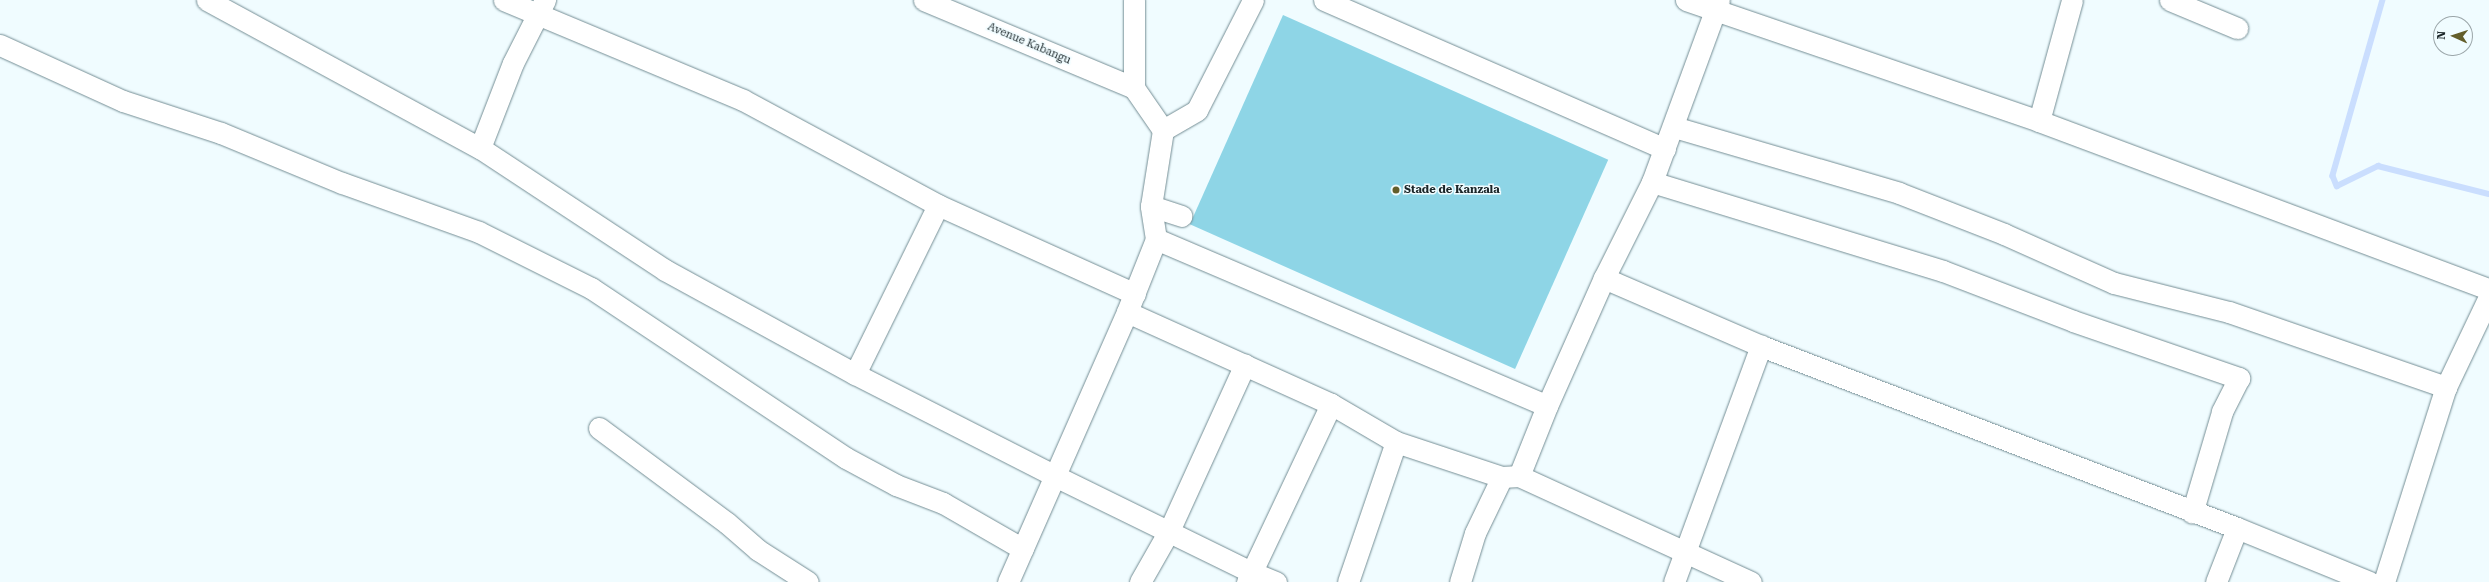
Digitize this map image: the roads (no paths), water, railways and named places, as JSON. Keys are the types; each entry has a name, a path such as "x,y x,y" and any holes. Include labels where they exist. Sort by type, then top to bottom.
{"street":[{"path":"207,0 480,148 665,270 855,374 1055,476 1169,531 1249,577 1276,582"},
{"path":"504,0 542,7 743,100 938,205 1131,303 1246,364 1331,404 1396,442 1511,476 1685,551 1751,582"},
{"name":"Avenue Kabangu","path":"924,0 1134,88"},
{"path":"1008,582 1131,303 1156,239 1151,206 1163,130 1134,88 1134,0"},
{"path":"1163,130 1197,110 1253,0"},
{"path":"1324,0 1665,149"},
{"path":"1686,0 1718,5 2039,121 2489,289"},
{"path":"2039,121 2072,0"},
{"path":"2170,0 2237,28"},
{"path":"1460,582 1475,533 1511,476 1547,406 1604,278 1652,182 1674,127 1718,5"},
{"path":"480,148 512,62 542,7"},
{"path":"0,45 123,101 221,133 342,183 493,239 591,288 846,458 896,485 943,503 1023,549"},
{"path":"1674,127 1899,193 2004,234 2114,283 2229,312 2446,388"},
{"path":"1652,182 1943,271 2073,321 2239,378 2222,412 2192,513"},
{"path":"855,374 938,205"},
{"path":"1151,206 1181,216"},
{"path":"1156,239 1547,406"},
{"path":"1604,278 1761,346 2192,513 2237,528 2369,582"},
{"path":"2384,582 2446,388 2489,297"},
{"path":"1674,582 1761,346"},
{"path":"1140,582 1169,531 1246,364"},
{"path":"1249,577 1331,404"},
{"path":"599,428 727,523 758,550 808,582"},
{"path":"1348,582 1396,442"},
{"path":"2216,582 2237,528"}],"waterway":[{"path":"2383,0 2333,176 2337,186 2378,166 2489,194"}],"place":[{"name":"Stade de Kanzala","path":"1396,190"}]}
